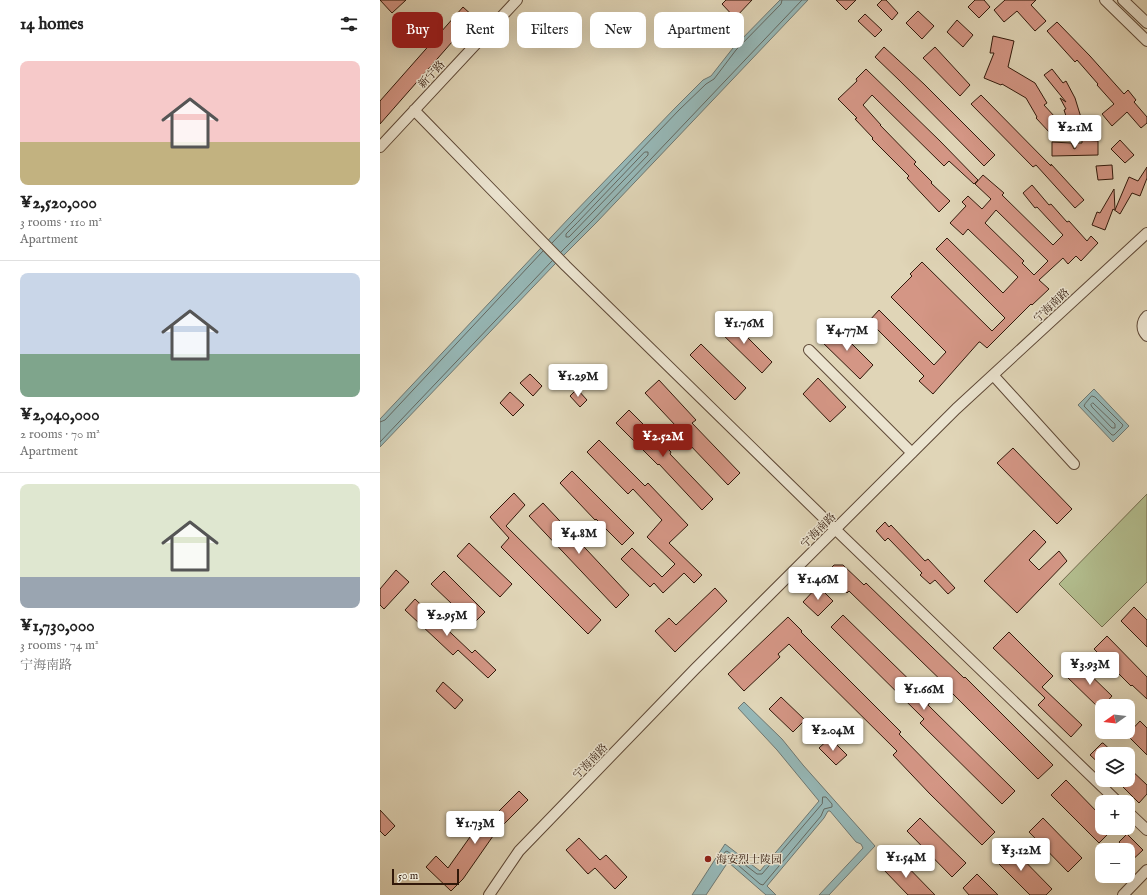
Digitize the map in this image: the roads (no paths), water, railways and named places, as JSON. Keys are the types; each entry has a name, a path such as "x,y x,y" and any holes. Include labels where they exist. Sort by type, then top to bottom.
{"street":[{"name":"新宁路","path":"380,147 517,0"},
{"path":"1105,0 1147,41"},
{"path":"1123,0 1147,23"},
{"path":"414,110 563,263 835,530 1111,795"},
{"name":"宁海南路","path":"489,895 519,851 695,670 956,409 1147,233"},
{"path":"1147,316 1144,319 1142,326 1144,333 1147,336"},
{"path":"809,350 912,453"},
{"path":"993,375 1074,464"},
{"path":"1135,819 1147,830"},
{"path":"1123,895 1147,870"}],"water":[{"path":"780,0 808,0 380,447 380,419 676,107 703,80 711,76 733,48 744,48 744,37"},
{"path":"1094,389 1129,426 1113,442 1078,405"},
{"path":"744,702 782,739 803,765 875,846 829,895 819,895 863,848 861,844 856,842 830,811 828,811 824,818 767,886 776,895 766,895 728,862 706,895 692,895 725,844 760,871 819,801 777,750 738,708"}],"place":[{"name":"海安烈士陵园","path":"708,859"}]}
